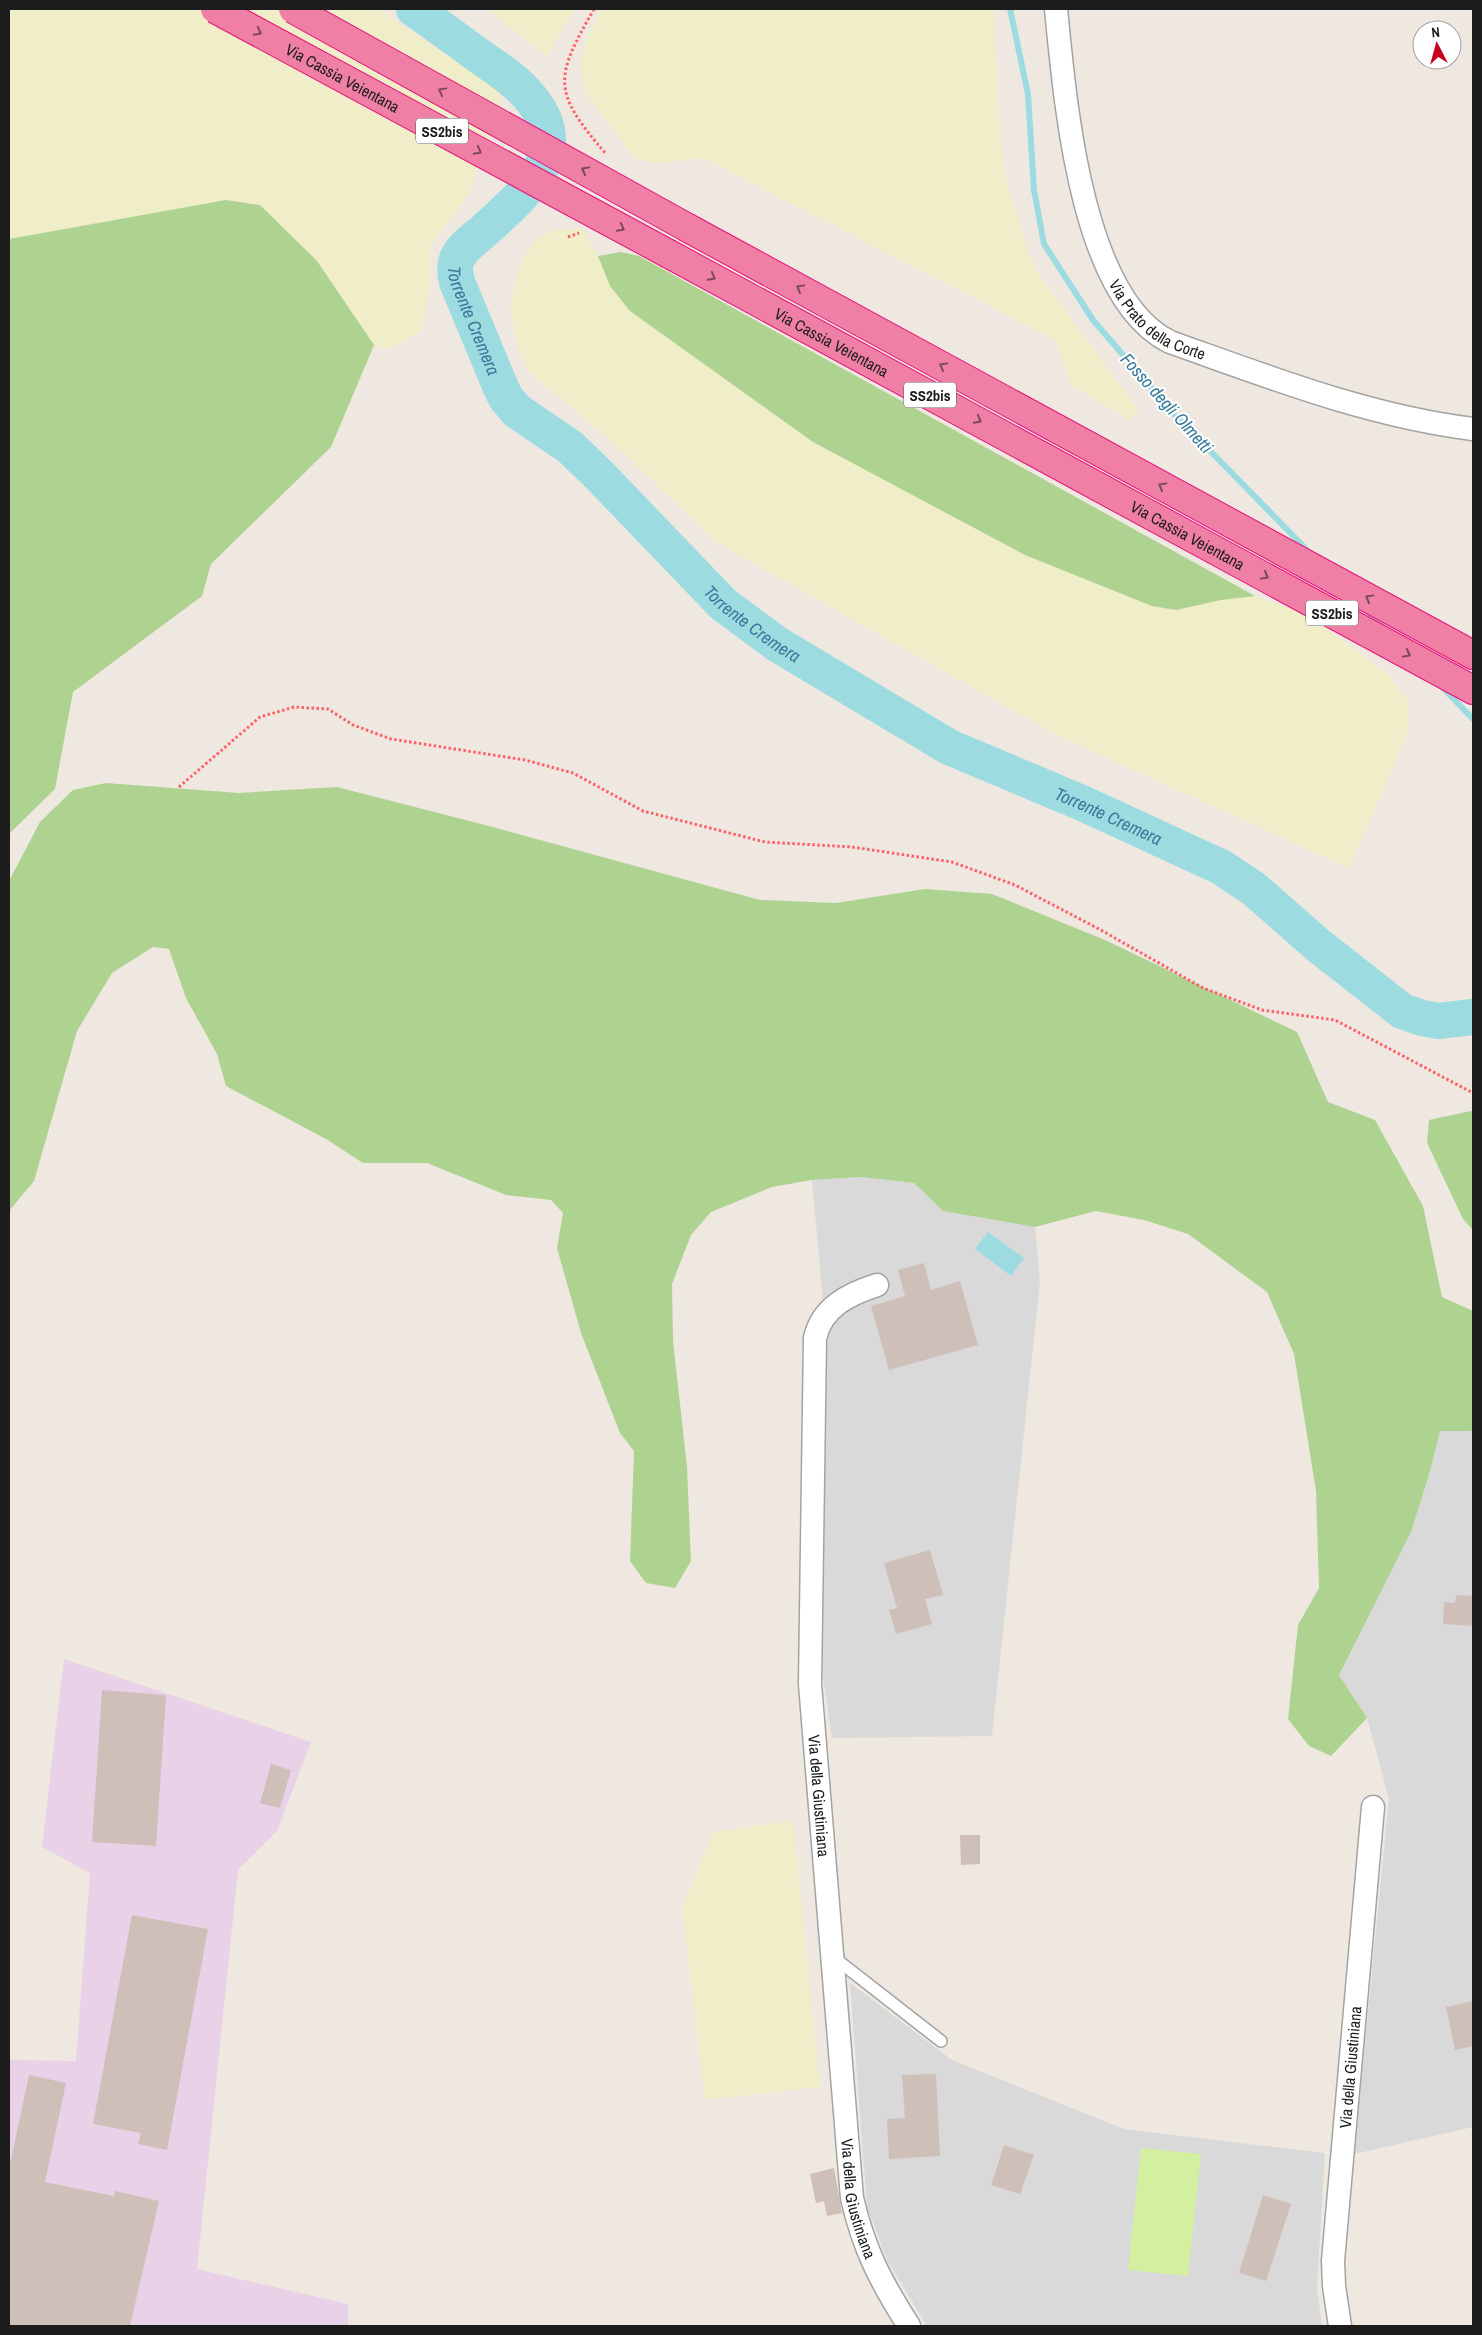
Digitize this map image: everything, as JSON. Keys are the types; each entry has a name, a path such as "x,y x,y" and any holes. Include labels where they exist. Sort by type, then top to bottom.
{"highway":[{"name":"Via Cassia Veientana","path":"215,9 1192,536 1473,690"},
{"name":"Via Cassia Veientana","path":"293,9 688,228 1473,656"}],"street":[{"name":"Via Prato della Corte","path":"1056,9 1073,147 1088,213 1100,254 1118,288 1152,332 1170,342 1372,410 1423,422 1473,429"},
{"name":"Via della Giustiniana","path":"877,1284 847,1296 828,1312 816,1332 813,1346 810,1684 852,2198 862,2236 874,2268 909,2326"},
{"name":"Via della Giustiniana","path":"1340,2326 1334,2286 1333,2262 1373,1807"}],"lane":[{"path":"832,1956 941,2041"}],"path":[{"path":"594,9 574,44 565,65 563,84 570,105 610,159"},
{"path":"568,237 581,232"},
{"path":"179,787 260,717 294,707 328,709 353,726 391,739 525,760 573,773 642,811 765,842 852,847 952,862 1014,885 1099,929 1203,988 1262,1010 1335,1020 1473,1094"}],"shaded area":[{"path":"9,9 378,9 498,89 501,106 469,193 429,248 429,290 421,332 387,350 374,345 317,261 260,205 225,200 9,239"},
{"path":"487,9 574,9 547,56"},
{"path":"603,9 993,9 1000,131 1005,174 1028,253 1044,282 1139,411 1129,420 1070,384 1056,340 703,158 657,163 635,159 585,92 580,62 589,32"},
{"path":"582,228 598,256 610,286 630,311 813,442 1025,555 1152,606 1176,610 1221,600 1255,596 1311,616 1388,674 1409,702 1408,732 1349,868 1057,735 718,543 614,444 528,371 517,345 510,304 522,259 535,241 551,231"},
{"path":"862,1177 914,1183 943,1211 1035,1227 1040,1281 992,1736 832,1738 822,1669 827,1347 812,1180"},
{"path":"1473,1429 1473,2127 1354,2154 1389,1799 1367,1718 1339,1675 1411,1532 1429,1475 1440,1430 1471,1431"},
{"path":"64,1659 311,1742 277,1831 238,1870 197,2269 348,2304 348,2326 9,2326 9,2060 76,2061 90,1873 42,1847"},
{"path":"793,1821 820,2087 705,2100 682,1906 714,1832"},
{"path":"850,1983 952,2060 1124,2129 1325,2153 1317,2287 1322,2326 927,2326 887,2260 867,2207"}],"green space":[{"path":"226,200 260,205 317,261 374,345 331,447 211,564 202,596 73,692 55,789 9,834 9,239"},
{"path":"621,252 639,256 1255,596 1221,600 1176,610 1152,606 1025,555 813,442 630,311 610,286 598,256"},
{"path":"106,783 239,793 337,787 489,826 760,900 836,903 925,889 992,894 1105,940 1297,1032 1328,1102 1375,1120 1423,1206 1442,1297 1473,1311 1473,1429 1471,1431 1440,1431 1429,1475 1411,1532 1339,1675 1367,1718 1331,1756 1309,1746 1288,1719 1298,1625 1319,1588 1316,1491 1294,1354 1267,1292 1188,1234 1144,1220 1096,1211 1035,1227 943,1211 914,1183 862,1177 812,1180 772,1187 711,1212 691,1235 672,1284 673,1341 687,1467 691,1561 675,1588 646,1583 630,1561 634,1451 620,1433 581,1333 557,1248 563,1213 551,1200 506,1195 427,1163 363,1163 326,1139 226,1086 217,1054 186,998 169,949 153,947 112,973 77,1031 34,1181 9,1211 9,881 40,822 73,790"},
{"path":"1473,1112 1473,1230 1463,1219 1427,1143 1429,1120"},
{"path":"1141,2148 1201,2154 1188,2276 1128,2270"}],"water":[{"path":"988,1232 1024,1258 1011,1276 975,1249"}],"building":[{"path":"924,1263 931,1290 960,1281 978,1345 889,1370 871,1306 905,1296 898,1270"},
{"path":"930,1550 943,1595 925,1599 932,1624 896,1634 889,1610 897,1608 884,1563"},
{"path":"1456,1595 1473,1596 1473,1626 1443,1624 1444,1602 1455,1603"},
{"path":"102,1690 166,1695 156,1846 92,1842"},
{"path":"271,1764 291,1770 280,1808 260,1803"},
{"path":"960,1835 980,1835 980,1864 961,1865"},
{"path":"132,1915 208,1929 167,2150 138,2144 141,2133 93,2124"},
{"path":"1473,2001 1473,2046 1455,2050 1446,2007"},
{"path":"936,2074 940,2156 889,2159 887,2119 905,2118 902,2075"},
{"path":"29,2075 66,2083 45,2182 114,2196 115,2191 159,2201 130,2326 9,2326 9,2169"},
{"path":"1004,2145 1034,2155 1020,2194 991,2185"},
{"path":"834,2168 842,2213 827,2216 824,2201 816,2203 810,2174"},
{"path":"1263,2195 1291,2204 1266,2281 1239,2273"}],"waterway":[{"name":"Torrente Cremera","path":"414,9 517,84 527,94 541,114 547,133 547,151 541,168 530,185 502,215 466,247 459,255 455,265 457,282 501,388 506,398 517,411 570,447 723,604 777,644 949,747 1082,803 1221,867 1254,889 1319,946 1402,1011 1438,1021 1473,1017"},
{"name":"Fosso degli Olmetti","path":"1010,9 1028,94 1034,190 1044,244 1093,320 1172,412 1311,554"},
{"name":"Fosso degli Olmetti","path":"1367,611 1385,629"},
{"name":"Fosso degli Olmetti","path":"1441,686 1473,719"}]}
